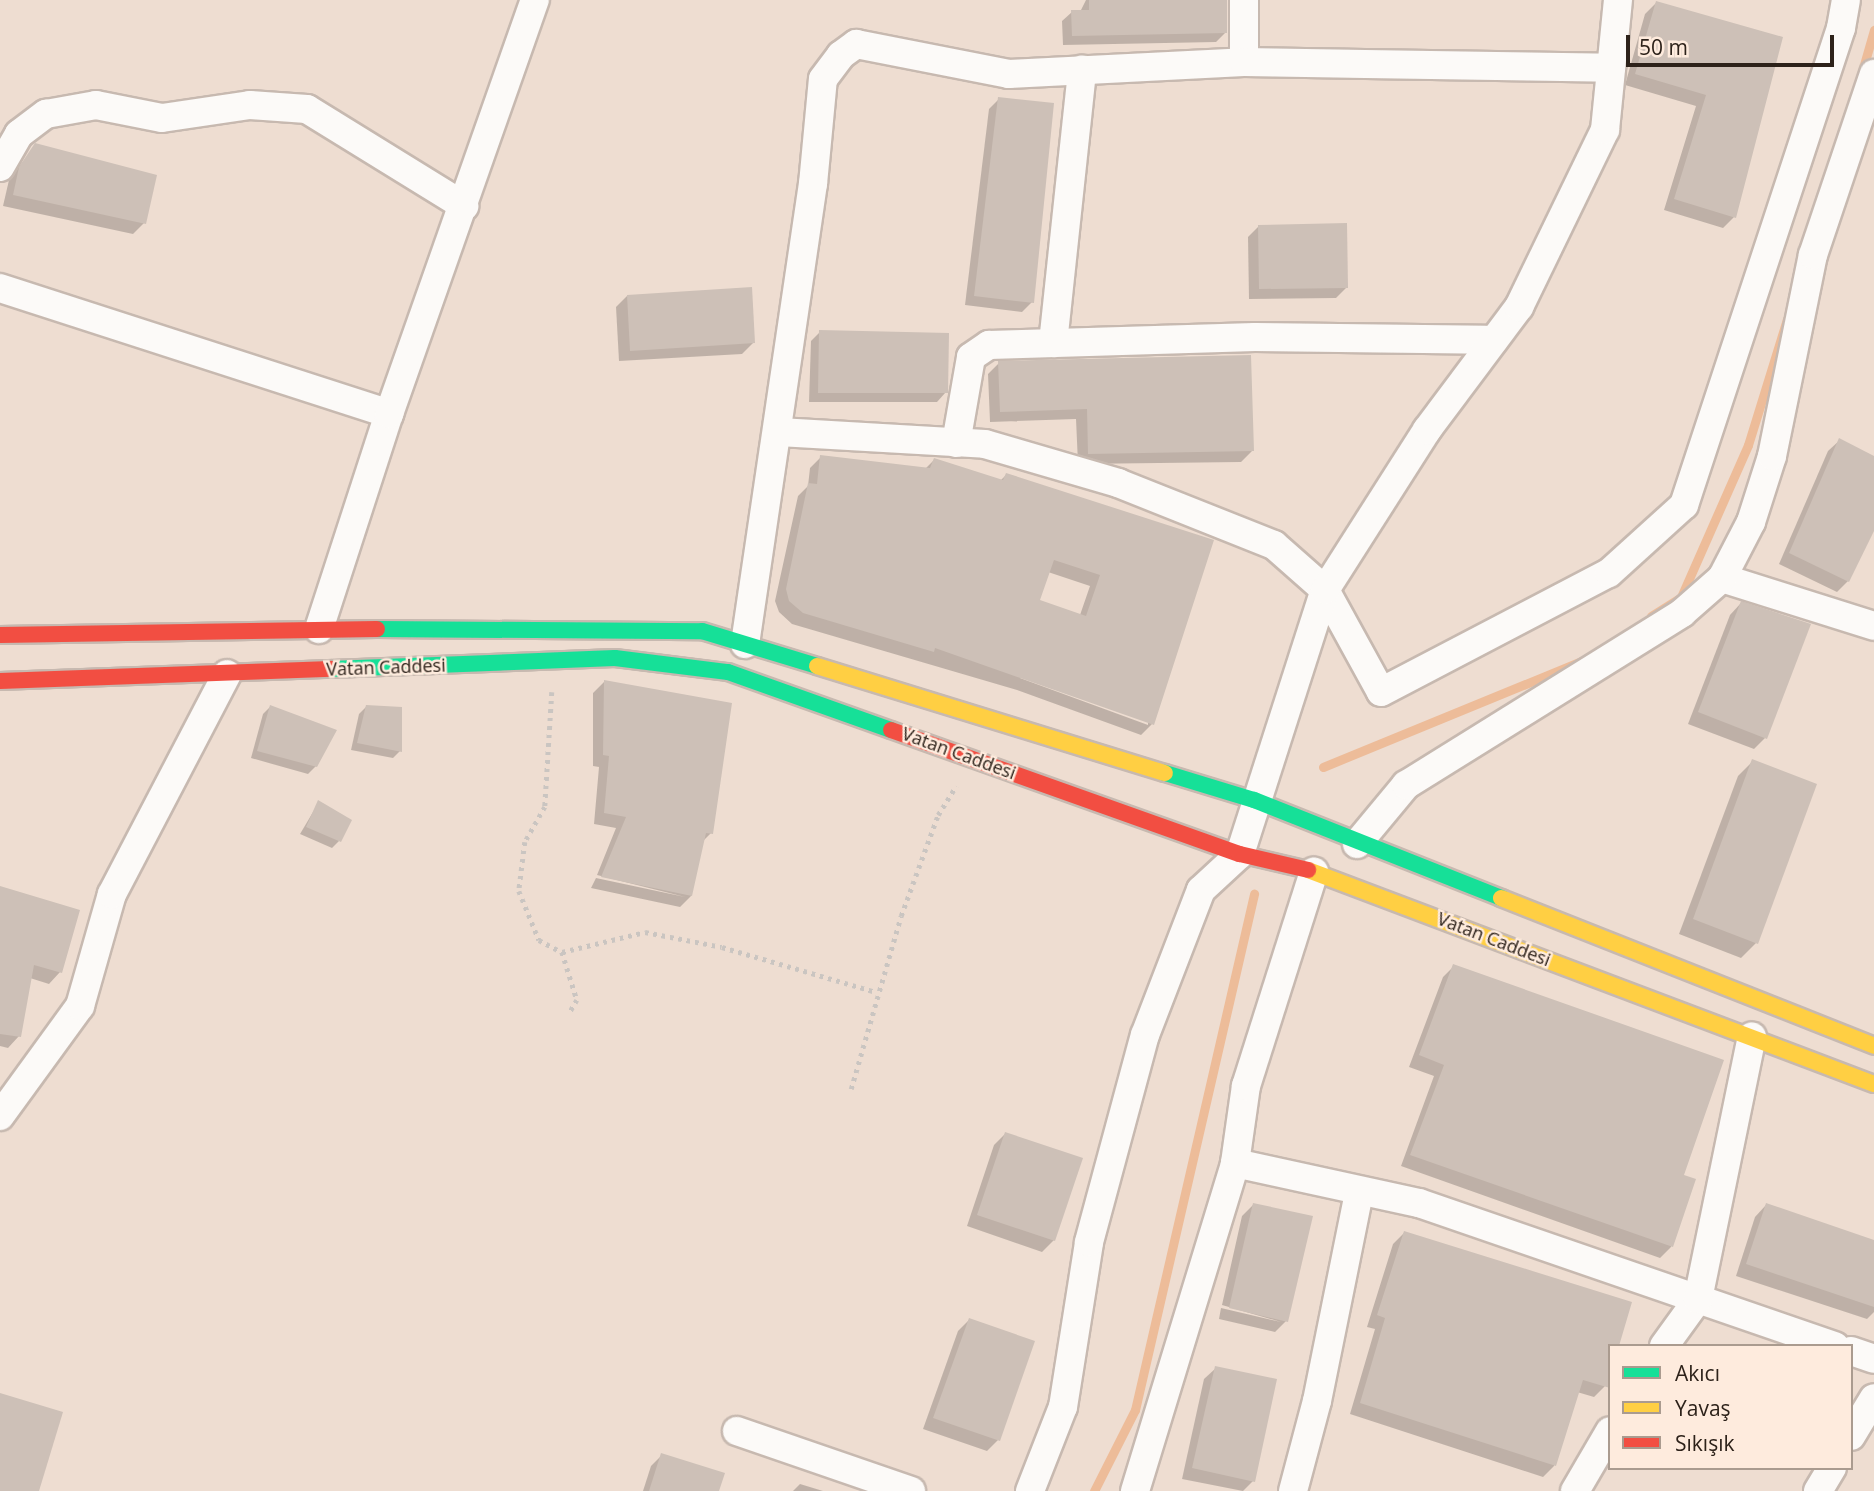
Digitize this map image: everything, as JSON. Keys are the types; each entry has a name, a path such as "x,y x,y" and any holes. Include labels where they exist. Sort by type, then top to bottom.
{"main road":[{"name":"Vatan Caddesi","path":"0,635 319,629 702,631 1254,800 1357,844 1874,1046"},
{"name":"Vatan Caddesi","path":"0,681 615,658 728,672 1240,854 1314,871 1874,1084"}],"street":[{"path":"319,629 389,414 535,0"},
{"path":"1244,0 1244,62"},
{"path":"1030,1491 1063,1407 1088,1242 1145,1035 1201,890 1240,854 1254,800 1325,590 1427,430 1519,307 1605,130 1618,0"},
{"path":"779,432 985,444 1118,483 1275,545 1325,590 1381,692 1609,573 1684,505 1841,28 1846,0"},
{"path":"745,644 779,432 823,79 841,55 856,44 875,45 1009,74 1244,62 1611,68"},
{"path":"1053,343 1082,70"},
{"path":"1357,844 1406,785 1489,730 1660,628 1722,578 1751,522 1772,456 1813,255 1874,74"},
{"path":"0,167 19,134 46,114 96,105 162,118 250,105 307,109 464,206"},
{"path":"0,288 389,414"},
{"path":"956,443 971,357 989,345 1255,337 1494,340"},
{"path":"1722,578 1874,626"},
{"path":"0,1116 80,1006 112,894 227,674"},
{"path":"1135,1491 1235,1163 1246,1086 1314,871"},
{"path":"1665,1344 1698,1299 1752,1037"},
{"path":"1235,1163 1419,1203 1829,1344"},
{"path":"1293,1491 1317,1401 1359,1192"},
{"path":"1853,1352 1874,1359"},
{"path":"1853,1433 1874,1398"},
{"path":"737,1431 911,1491"},
{"path":"1575,1491 1608,1434"},
{"path":"1818,1491 1831,1470"}],"path":[{"path":"555,660 545,807 525,842 519,891 540,940 562,952 645,932 722,947 876,992"},
{"path":"851,1090 870,1032 876,992 938,815 973,758"},
{"path":"562,952 577,999 570,1012"}],"building":[{"path":"1089,0 1227,0 1227,33 1072,36 1071,10 1089,10"},
{"path":"1656,1 1783,37 1736,218 1674,199 1706,95 1635,74"},
{"path":"998,97 1054,103 1034,303 974,296"},
{"path":"35,143 157,175 146,224 13,195 19,167"},
{"path":"1347,223 1348,288 1259,289 1258,225"},
{"path":"752,287 755,343 630,351 627,295"},
{"path":"819,330 949,333 948,393 818,393"},
{"path":"1251,355 1254,451 1088,454 1087,409 1000,412 998,361"},
{"path":"1839,438 1874,456 1874,531 1849,582 1789,553"},
{"path":"820,455 930,468 934,458 1003,480 1006,473 1214,540 1154,725 935,648 934,652 803,613 789,601 786,589 808,483 817,484","holes":["1054,560 1100,575 1086,616 1040,600"]},
{"path":"1741,601 1811,624 1767,739 1698,712"},
{"path":"604,680 732,703 713,834 706,833 692,896 601,877 626,817 604,813 609,756 603,755"},
{"path":"270,705 337,730 317,767 257,751"},
{"path":"366,705 402,707 402,752 357,743"},
{"path":"1752,759 1817,784 1758,944 1693,919"},
{"path":"318,800 352,820 341,842 306,827"},
{"path":"0,886 80,910 62,973 34,965 21,1037 0,1034"},
{"path":"1453,964 1724,1060 1684,1175 1696,1179 1673,1247 1410,1155 1444,1065 1419,1055"},
{"path":"1005,1132 1083,1158 1055,1241 977,1215"},
{"path":"1253,1203 1313,1216 1288,1322 1229,1308"},
{"path":"1766,1203 1874,1240 1874,1307 1746,1264"},
{"path":"1404,1231 1632,1302 1620,1344 1608,1344 1608,1387 1583,1380 1556,1466 1360,1403 1385,1318 1377,1315"},
{"path":"969,1318 1035,1341 1000,1441 933,1418"},
{"path":"1215,1366 1277,1379 1255,1482 1192,1468"},
{"path":"0,1393 63,1412 39,1491 0,1491"},
{"path":"661,1453 725,1473 719,1491 649,1491"}],"waterway":[{"path":"1861,75 1874,30"},
{"path":"1651,616 1681,597 1748,445 1787,319"},
{"path":"1323,767 1581,661"},
{"path":"1094,1491 1135,1410 1254,894"}],"traffic: fast":[{"path":"377,629 702,631 817,666"},
{"path":"331,669 615,658 728,672 891,730"},
{"path":"1165,773 1254,800 1501,898"}],"traffic: slow":[{"path":"817,666 1165,773"},
{"path":"1308,870 1874,1084"},
{"path":"1501,898 1874,1046"}],"traffic: jam":[{"path":"0,635 377,629"},
{"path":"0,681 331,669"},
{"path":"891,730 1240,854 1308,870"}]}
